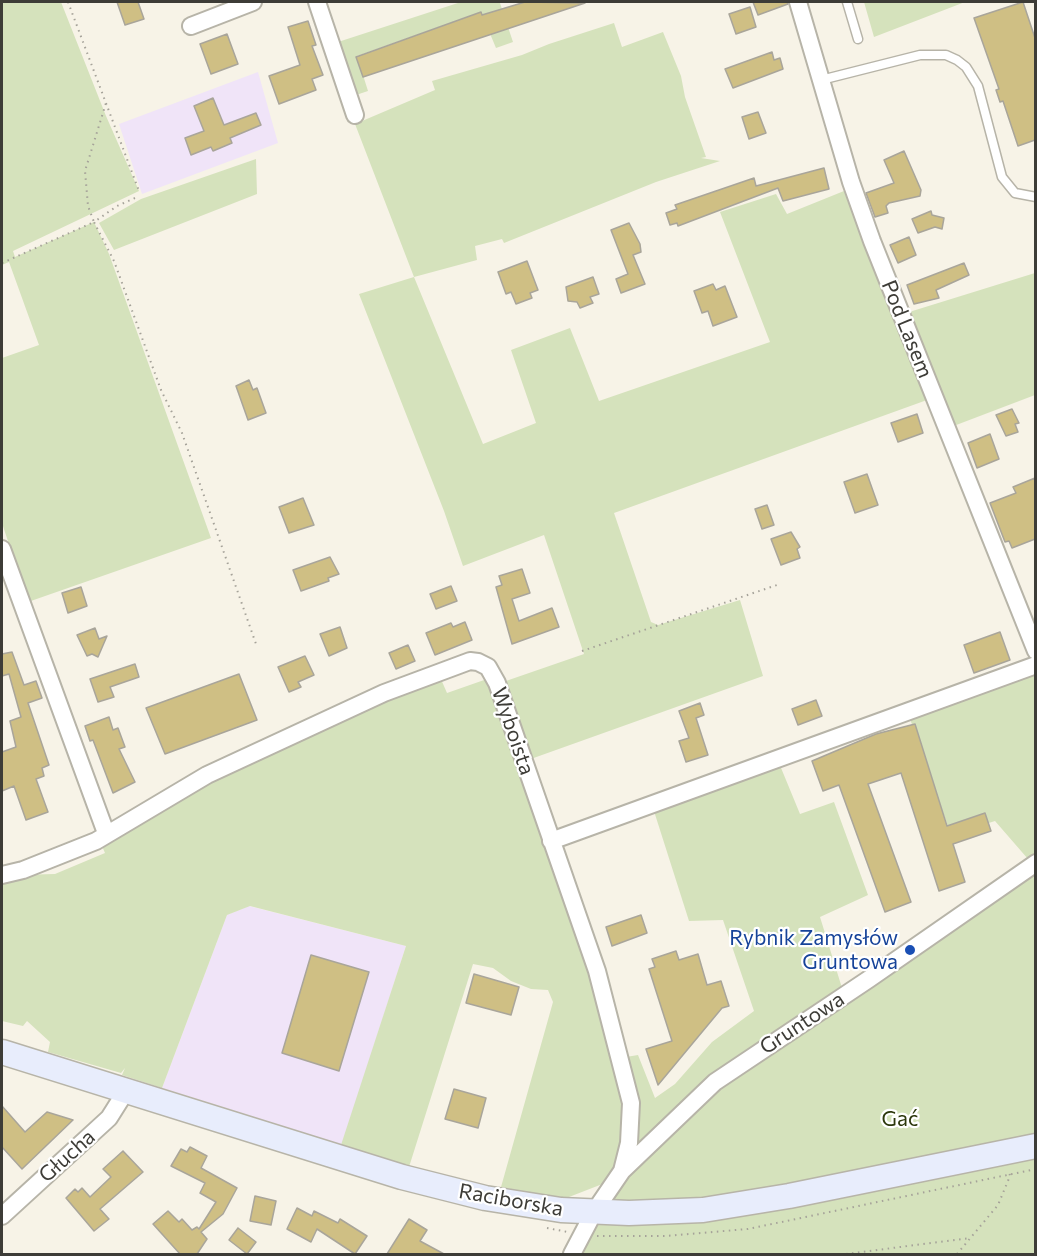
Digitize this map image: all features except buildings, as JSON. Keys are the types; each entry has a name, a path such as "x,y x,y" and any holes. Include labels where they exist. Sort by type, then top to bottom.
{"main road":[{"name":"Raciborska","path":"2,1052 432,1185 531,1206 594,1212 665,1213 739,1205 1035,1146"}],"street":[{"path":"191,26 253,2"},
{"path":"317,2 355,115"},
{"name":"Pod Lasem","path":"798,2 851,182 872,241 1035,651"},
{"path":"2,549 106,833"},
{"name":"Wyboista","path":"2,875 23,870 96,841 207,775 384,693 470,661 488,667 496,683 597,971 631,1103 629,1143 622,1171"},
{"path":"551,840 1035,665"},
{"name":"Gruntowa","path":"572,1254 594,1212 622,1171 644,1153 715,1082 869,979 1035,863"},
{"name":"Głucha","path":"2,1216 109,1118 126,1090"},
{"path":"629,1143 644,1153"}],"lane":[{"path":"847,2 858,39"},
{"path":"821,80 920,55 946,55 957,60 966,67 978,86 1002,177 1015,193 1035,197"}],"path":[{"path":"68,2 139,191"},
{"path":"106,103 85,171 88,206 114,261 161,390 182,433 256,644"},
{"path":"2,263 94,222 117,206 135,198"},
{"path":"582,651 777,585"},
{"path":"957,1254 998,1205 1010,1176 1008,1151"},
{"path":"583,1234 665,1236 748,1229 1035,1169"},
{"path":"846,1254 970,1238"}],"shaded area":[{"path":"258,72 278,143 142,194 119,124"},
{"path":"249,906 406,946 342,1145 162,1088 227,915"}],"green space":[{"path":"2,2 61,2 106,116 139,191 13,251 15,257 94,222 109,254 211,538 28,602 2,523 2,358 39,345 9,262 2,265"},
{"path":"461,2 502,2 500,3 513,42 496,48 481,12 357,56 368,91 356,95 338,42"},
{"path":"864,2 965,2 874,37"},
{"path":"614,23 622,47 663,32 681,76 685,97 706,157 701,158 720,161 656,182 504,243 502,239 475,246 477,260 414,277 355,124 435,90 432,81 522,55"},
{"path":"256,159 257,194 114,250 99,223 141,199"},
{"path":"844,191 927,400 614,513 651,622 658,625 740,600 763,676 528,760 503,682 584,654 544,535 463,566 444,511 359,294 414,277 483,444 536,423 511,350 570,328 599,401 770,342 720,212 776,194 787,214"},
{"path":"1035,273 1035,395 951,427 906,313"},
{"path":"1035,674 1036,852 1028,859 995,821 951,835 909,716"},
{"name":"Gać","path":"440,677 447,693 487,679 549,845 614,1059 638,1055 655,1098 675,1084 712,1042 754,1011 723,920 689,921 653,808 779,763 800,814 834,802 868,895 820,917 842,988 1035,863 1035,1254 578,1254 636,1163 618,1159 605,1183 569,1197 550,1197 501,1187 553,1002 548,990 531,989 511,981 493,968 473,964 409,1167 341,1145 406,946 250,906 227,915 162,1088 122,1075 125,1068 121,1073 48,1052 50,1042 27,1021 23,1026 2,1021 2,879 17,875 55,874 105,853 69,751 118,836 206,784 289,741"}],"place":[{"name":"Rybnik Zamysłów Gruntowa","path":"910,950"}]}
